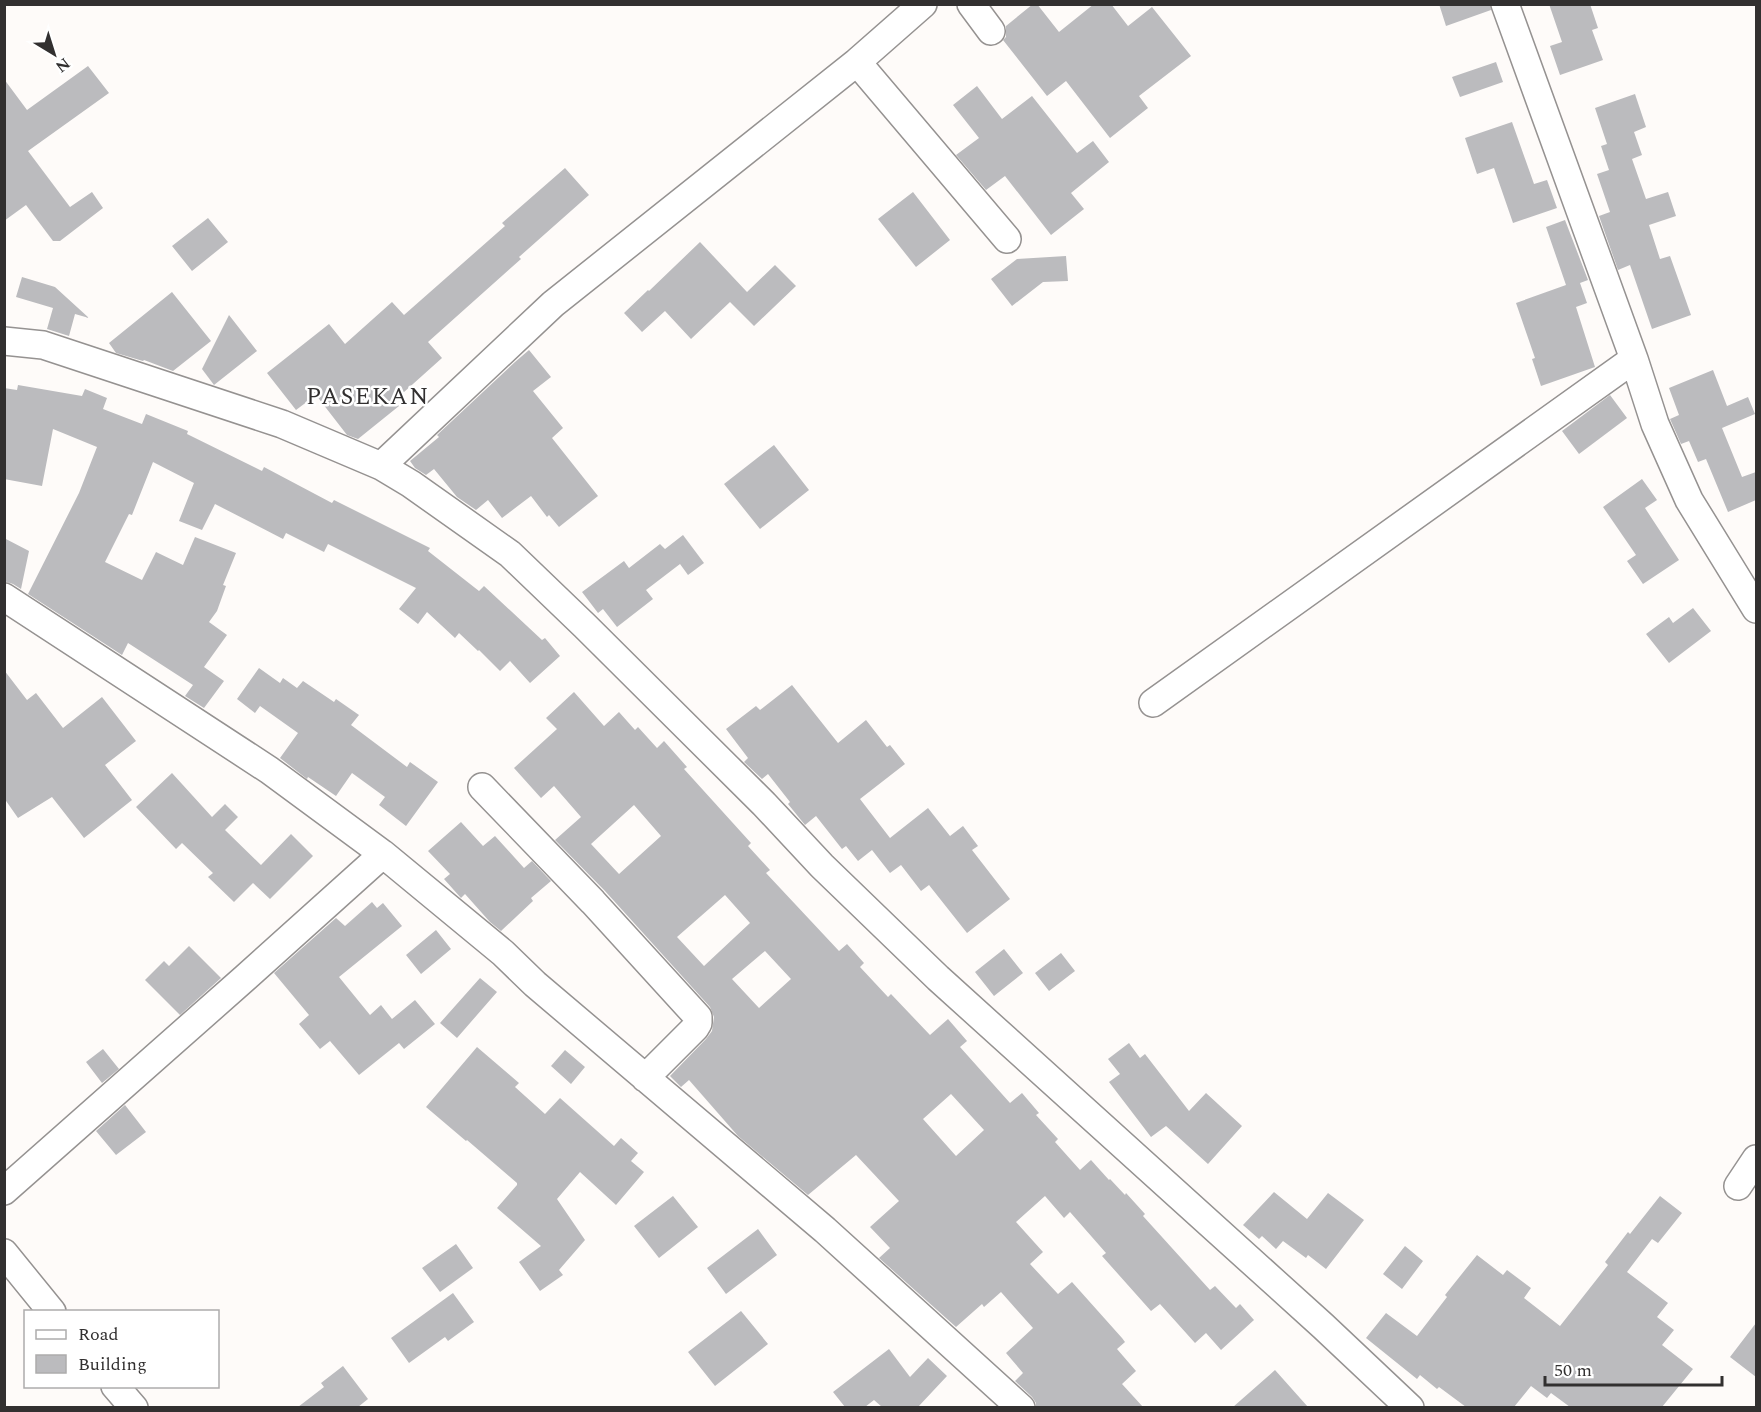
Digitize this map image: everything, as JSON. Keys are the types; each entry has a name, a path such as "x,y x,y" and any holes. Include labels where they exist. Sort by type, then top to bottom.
{"street":[{"path":"381,466 553,304 857,62 923,4"},
{"path":"971,4 991,31"},
{"path":"1505,4 1634,359 1655,424 1689,500 1756,609"},
{"path":"857,62 1007,239"},
{"path":"4,341 44,345 282,424 381,466 411,484 510,554 732,772 822,866 939,978 1410,1407"},
{"path":"1154,703 1634,359"},
{"path":"4,597 269,770 383,854 503,953 645,1078 825,1230 1021,1407"},
{"path":"482,787 593,902 698,1017 695,1028 645,1078"},
{"path":"4,1191 383,854"},
{"path":"1738,1186 1756,1159"},
{"path":"4,1253 51,1310"},
{"path":"117,1388 134,1407"}],"building":[{"path":"1033,4 1037,4 1059,32 1094,4 1111,4 1128,26 1152,7 1191,56 1139,96 1148,108 1110,138 1066,81 1047,96 1003,40 1006,37 1006,26"},
{"path":"1439,4 1490,4 1491,10 1446,26"},
{"path":"1549,4 1590,4 1598,28 1592,30 1603,60 1560,75 1550,46 1562,42"},
{"path":"1496,62 1503,82 1460,97 1452,77"},
{"path":"88,66 109,93 28,151 70,207 92,192 103,208 60,241 53,241 26,205 4,221 4,79 27,110"},
{"path":"977,86 1002,119 1032,96 1077,153 1093,141 1109,162 1071,193 1084,209 1051,235 1005,176 986,190 956,155 979,138 953,105"},
{"path":"1635,94 1646,127 1634,132 1642,155 1632,159 1646,199 1668,192 1676,216 1649,225 1660,259 1670,256 1691,315 1652,329 1630,265 1618,270 1599,216 1610,212 1597,174 1609,170 1601,146 1607,144 1595,108"},
{"path":"1512,122 1534,184 1547,180 1557,208 1513,223 1494,168 1477,174 1465,138"},
{"path":"565,168 589,195 428,342 442,358 394,401 399,406 358,439 347,435 316,395 296,410 267,373 329,324 345,344 392,302 404,315 505,226 502,223"},
{"path":"913,192 950,240 916,267 878,219"},
{"path":"208,218 228,242 192,271 172,246"},
{"path":"1565,220 1588,280 1580,283 1587,303 1576,307 1595,367 1541,386 1532,359 1535,358 1516,303 1566,285 1546,227"},
{"path":"700,242 747,292 775,265 796,286 754,326 730,302 691,339 665,311 642,332 624,313"},
{"path":"1066,256 1068,281 1043,282 1012,306 991,279 1017,259"},
{"path":"22,277 55,287 89,318 75,314 69,336 47,329 53,308 16,297"},
{"path":"172,292 211,341 173,371 116,353 109,343"},
{"path":"229,315 257,351 214,385 202,369"},
{"path":"529,350 551,377 533,391 563,428 552,438 598,496 559,527 549,515 547,517 531,496 502,518 488,500 476,510 457,497 434,469 426,475 415,468 410,461 439,437 437,435"},
{"path":"1713,370 1727,406 1748,397 1755,414 1722,428 1742,477 1756,472 1756,500 1728,512 1706,459 1698,462 1689,441 1681,444 1670,419 1679,415 1669,388"},
{"path":"18,385 82,396 85,389 107,398 103,409 142,424 146,414 188,431 187,434 262,471 264,467 332,503 334,500 430,548 428,551 479,591 484,586 542,640 545,638 560,656 530,683 510,661 500,671 459,633 455,638 427,612 418,624 399,609 416,588 328,544 324,552 286,533 283,539 215,504 202,530 179,521 194,483 153,462 132,515 129,514 105,562 142,580 156,552 183,565 195,537 236,553 223,585 226,586 217,611 209,622 227,635 204,667 224,681 204,708 185,696 193,685 128,643 122,655 28,594 79,493 97,447 53,429 42,486 4,479 4,388 17,390"},
{"path":"1610,395 1627,418 1579,454 1562,431"},
{"path":"774,445 809,490 760,529 724,484"},
{"path":"1642,479 1657,500 1645,508 1679,560 1643,584 1627,561 1636,555 1603,507"},
{"path":"683,535 704,563 688,575 680,564 646,590 653,599 617,627 603,609 598,613 582,592 624,561 629,568 660,544 665,549"},
{"path":"4,538 29,551 21,589 4,581"},
{"path":"1693,608 1711,631 1669,663 1646,634 1669,617 1673,623"},
{"path":"259,668 280,683 283,678 297,688 303,681 334,702 336,699 359,715 351,725 407,767 410,762 438,782 406,826 379,805 385,797 352,773 336,796 308,777 307,779 280,758 298,733 260,706 255,713 237,699"},
{"path":"4,670 27,700 36,693 63,728 102,697 136,741 105,765 132,800 84,838 52,797 18,818 4,798"},
{"path":"792,685 838,743 866,720 887,747 890,745 905,764 860,799 890,838 928,808 950,836 963,826 978,846 972,850 1010,899 967,933 929,885 921,891 901,865 890,873 872,850 858,861 846,846 842,849 816,816 805,825 768,774 762,779 744,762 748,758 726,729 756,706 760,710"},
{"path":"574,692 604,726 619,712 635,730 638,727 657,748 664,741 687,767 684,769 751,843 748,846 770,870 766,873 839,951 847,944 864,963 860,967 888,997 891,994 930,1035 948,1019 967,1041 960,1047 1010,1103 1022,1093 1039,1113 1036,1115 1058,1139 1055,1142 1080,1170 1091,1160 1125,1195 1126,1193 1145,1214 1143,1216 1210,1290 1215,1286 1236,1308 1240,1304 1254,1320 1221,1350 1206,1333 1195,1343 1160,1304 1151,1311 1102,1256 1106,1253 1070,1212 1064,1218 1045,1196 1016,1222 1043,1252 1030,1264 1058,1294 1072,1282 1122,1338 1125,1342 1117,1349 1136,1371 1122,1384 1143,1407 1036,1407 1032,1397 1015,1381 1023,1373 1006,1353 1033,1328 1001,1292 984,1307 982,1304 956,1327 879,1258 890,1248 870,1227 899,1201 856,1155 808,1195 738,1136 689,1080 681,1087 670,1076 712,1031 714,1017 710,1007 605,891 555,840 581,817 554,786 541,798 514,768 557,729 546,718","holes":["634,805 661,836 619,874 591,844","725,895 750,923 704,966 677,937","765,951 791,979 759,1008 732,979","951,1094 984,1130 956,1156 923,1119"]},
{"path":"172,773 212,817 225,804 238,817 225,830 261,865 291,834 313,856 270,899 253,883 234,902 208,877 213,873 182,843 176,849 136,807"},
{"path":"461,822 483,846 495,836 524,868 532,861 551,881 531,898 533,901 501,931 465,894 461,898 444,879 450,874 428,851"},
{"path":"372,902 377,908 383,903 402,926 339,977 370,1015 381,1005 392,1019 415,1000 435,1024 404,1049 399,1043 359,1075 330,1041 320,1049 299,1024 309,1015 274,973 336,918 345,926"},
{"path":"436,930 451,949 421,974 406,955"},
{"path":"189,946 221,978 180,1015 145,980 164,961 169,966"},
{"path":"1004,949 1023,973 994,996 975,972"},
{"path":"1061,953 1075,971 1049,991 1035,973"},
{"path":"480,978 497,992 457,1038 440,1023"},
{"path":"1129,1043 1140,1058 1145,1054 1189,1111 1206,1093 1242,1126 1208,1164 1166,1126 1151,1137 1109,1082 1120,1074 1108,1059"},
{"path":"477,1047 519,1083 515,1087 545,1114 560,1098 614,1146 621,1138 638,1153 631,1161 644,1172 616,1205 580,1172 557,1199 585,1240 559,1270 563,1275 540,1291 519,1262 541,1246 497,1208 517,1183 426,1107"},
{"path":"103,1049 119,1069 102,1083 86,1062"},
{"path":"565,1050 585,1067 571,1084 551,1066"},
{"path":"125,1105 146,1132 116,1155 96,1131"},
{"path":"1274,1192 1307,1219 1328,1193 1364,1220 1326,1269 1308,1255 1306,1258 1283,1241 1276,1249 1262,1236 1259,1239 1243,1225"},
{"path":"673,1196 698,1227 659,1258 634,1226"},
{"path":"1660,1196 1682,1213 1658,1243 1652,1239 1627,1272 1668,1303 1657,1317 1674,1330 1662,1345 1693,1369 1662,1407 1570,1407 1551,1393 1547,1398 1531,1386 1514,1407 1466,1407 1420,1375 1417,1379 1366,1338 1386,1313 1417,1336 1447,1297 1445,1295 1477,1255 1503,1275 1507,1270 1531,1288 1524,1298 1560,1326 1608,1265 1605,1262 1628,1232 1630,1234"},
{"path":"758,1229 777,1255 726,1294 707,1268"},
{"path":"456,1244 473,1268 440,1292 422,1268"},
{"path":"1405,1246 1423,1261 1402,1289 1383,1274"},
{"path":"453,1293 474,1322 448,1341 445,1337 409,1363 391,1338"},
{"path":"741,1311 768,1344 715,1386 688,1352"},
{"path":"1756,1323 1756,1377 1730,1357"},
{"path":"889,1349 910,1377 928,1358 947,1376 918,1407 882,1407 874,1400 865,1407 845,1407 833,1392"},
{"path":"343,1366 368,1399 358,1407 298,1407 324,1387 321,1383"},
{"path":"1275,1370 1308,1407 1233,1407"}],"district":[{"name":"PASEKAN","path":"368,397"}]}
